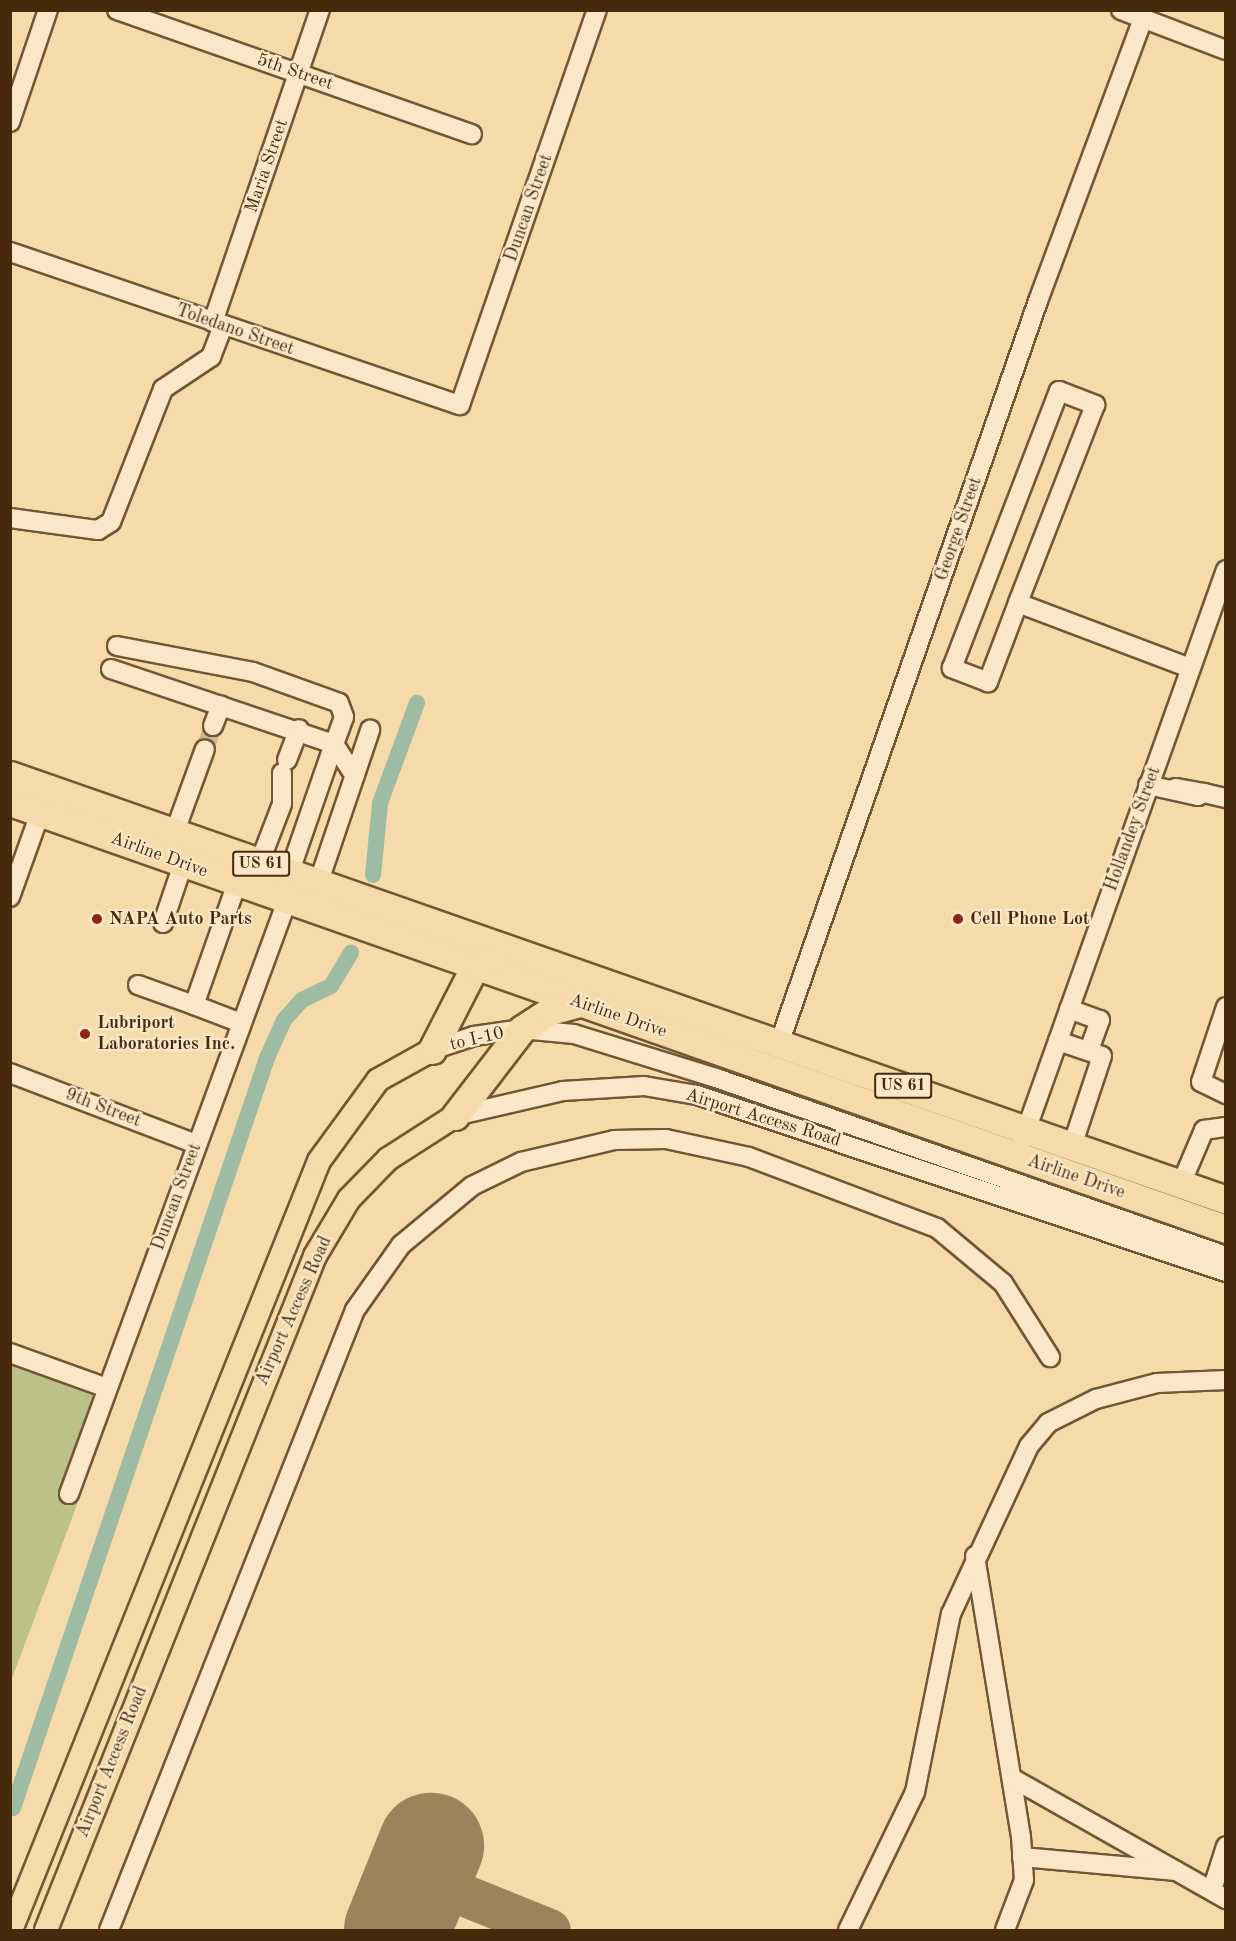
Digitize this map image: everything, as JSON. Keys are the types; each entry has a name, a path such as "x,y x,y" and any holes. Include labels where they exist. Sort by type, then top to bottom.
{"highway":[{"name":"Airline Drive","path":"10,775 45,801 183,864 237,883 288,888 318,884 780,1041 1226,1200"},
{"name":"Airline Drive","path":"10,802 45,801 174,834 259,864 288,888 413,945 1226,1229"},
{"path":"413,945 443,970 454,1008"},
{"path":"432,1050 475,966 513,949"},
{"path":"455,1116 522,1029 549,1011 579,1003"}],"main road":[{"name":"Airport Access Road","path":"11,1930 319,1161 378,1080 432,1050"},
{"name":"Airport Access Road","path":"46,1930 315,1256 349,1199 388,1159 455,1116"}],"street":[{"path":"10,122 48,10"},
{"name":"5th Street","path":"117,10 472,134"},
{"name":"Maria Street","path":"10,518 98,530 111,522 163,389 211,357 218,324 298,74 321,10"},
{"name":"Duncan Street","path":"460,405 597,10"},
{"path":"1121,10 1226,50"},
{"name":"George Street","path":"780,1041 1034,312 1143,18"},
{"name":"Toledano Street","path":"10,252 460,405"},
{"path":"1059,391 1095,405 1018,603 988,682 952,668 1059,391"},
{"name":"Hollandey Street","path":"1017,1156 1226,570"},
{"path":"1018,603 1190,668"},
{"name":"Duncan Street","path":"69,1494 242,1023 345,710 339,704 253,672 117,646"},
{"path":"111,669 299,729 334,744 355,776"},
{"path":"213,726 221,705"},
{"path":"259,864 282,804 285,766 299,729"},
{"path":"318,884 370,730"},
{"path":"174,834 205,749"},
{"path":"1148,785 1175,788 1198,796 1204,792 1226,798"},
{"path":"10,897 45,801"},
{"path":"163,923 183,864"},
{"path":"194,1005 237,883"},
{"path":"138,985 242,1023"},
{"path":"1226,1007 1201,1083 1226,1094"},
{"path":"1069,1008 1100,1020 1089,1051"},
{"name":"to I-10","path":"432,1050 474,1036 522,1029"},
{"name":"Airport Access Road","path":"522,1029 574,1034 716,1078 1226,1256"},
{"path":"1058,1041 1102,1056 1102,1065 1072,1146"},
{"name":"9th Street","path":"10,1073 196,1144"},
{"name":"Airport Access Road","path":"455,1116 563,1091 644,1086 697,1095 1226,1272"},
{"path":"1181,1184 1204,1130 1226,1127"},
{"path":"109,1930 355,1310 401,1245 472,1186 521,1162 614,1140 666,1139 749,1157 937,1228 1003,1283 1050,1357"},
{"path":"10,1353 107,1388"},
{"path":"848,1930 915,1792 951,1614 975,1556 1029,1446 1048,1423 1096,1400 1157,1383 1226,1380"},
{"path":"975,1556 1012,1778 1022,1857 1022,1888 1005,1930"},
{"path":"1012,1778 1185,1871 1219,1895 1226,1846"},
{"path":"1022,1857 1185,1871"}],"green space":[{"path":"11,1365 115,1403 11,1681"}],"waterway":[{"path":"373,875 380,803 417,703"},
{"path":"13,1808 267,1058 284,1020 302,1000 331,986 351,953"}],"taxiway":[{"path":"418,1877 550,1930"}],"runway":[{"path":"397,1930 431,1846"}],"tunnel":[{"path":"205,749 213,726"}],"place":[{"name":"NAPA Auto Parts","path":"97,919"},
{"name":"Cell Phone Lot","path":"958,919"},
{"name":"Lubriport Laboratories Inc.","path":"85,1034"}]}
